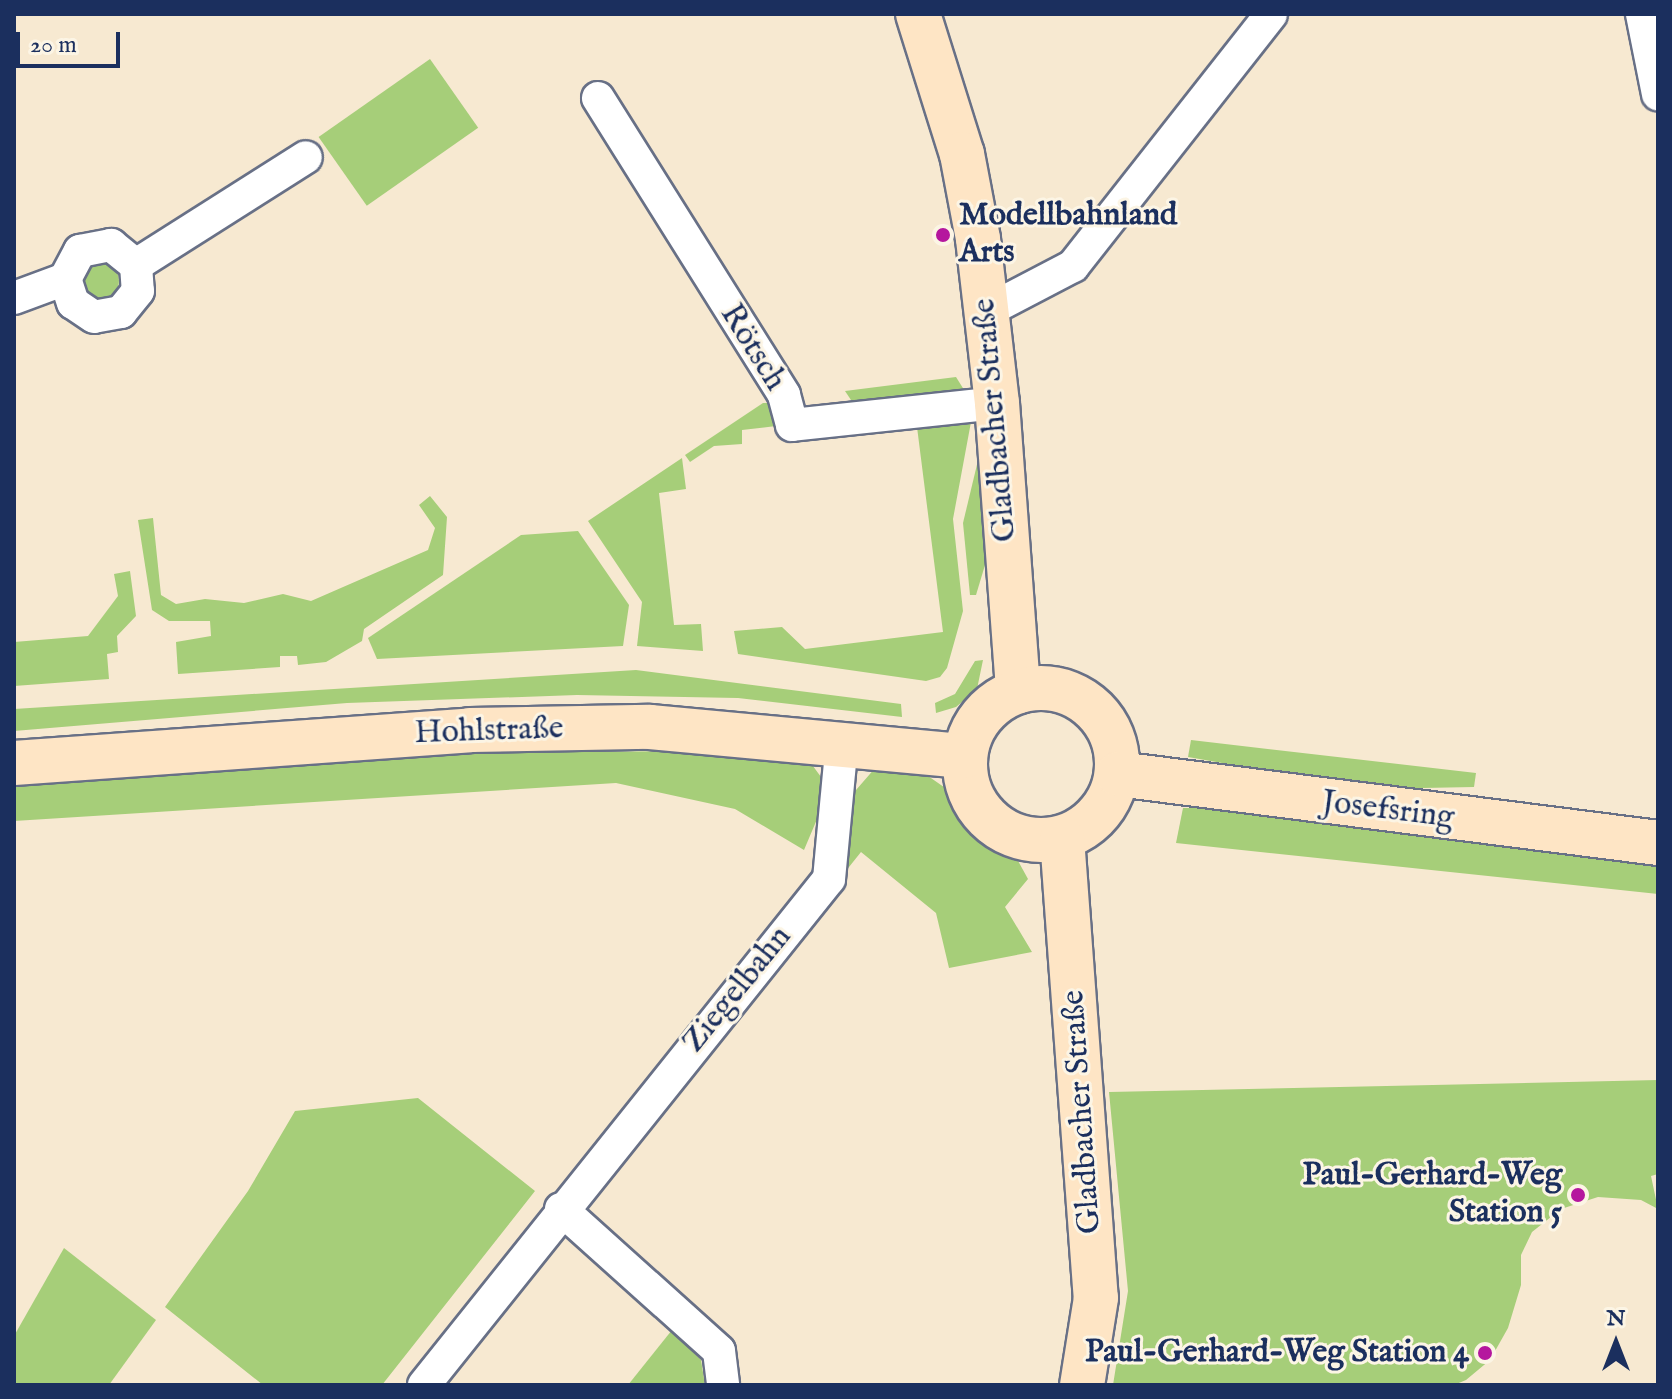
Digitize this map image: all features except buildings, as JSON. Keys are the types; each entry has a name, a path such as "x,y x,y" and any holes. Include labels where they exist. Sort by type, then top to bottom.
{"main road":[{"name":"Gladbacher Straße","path":"918,14 962,154 987,311 997,403 1018,691"},
{"path":"1043,687 1091,705 1107,724 1117,749 1118,774 1100,815 1062,838 1013,836 992,823 975,804 964,756 981,716 1018,691 1043,687"},
{"name":"Hohlstraße","path":"14,763 485,730 650,727 842,741 964,756"},
{"name":"Josefsring","path":"1118,774 1658,843"},
{"name":"Gladbacher Straße","path":"1062,838 1096,1298 1082,1385"}],"street":[{"path":"987,311 1073,266 1271,14"},
{"path":"1642,14 1658,94"},
{"name":"Rötsch","path":"598,98 784,395 792,425 997,403"},
{"path":"136,265 306,157"},
{"path":"14,298 65,279 80,251 111,245 136,265 138,291 121,312 94,317 73,303 65,279"},
{"name":"Ziegelbahn","path":"424,1385 561,1209 829,879 842,741"},
{"path":"561,1209 719,1351 723,1385"}],"green space":[{"path":"430,59 478,128 367,206 319,137"},
{"path":"101,263 114,268 119,281 114,294 101,299 88,294 83,281 88,268"},
{"path":"956,377 966,393 855,406 845,391"},
{"path":"763,403 776,403 781,409 776,426 742,430 742,444 714,446 690,462 685,455"},
{"path":"971,422 953,519 963,611 947,668 940,677 926,681 738,654 734,631 782,627 805,649 943,632 917,427"},
{"path":"980,452 991,545 976,595 970,595 963,523"},
{"path":"682,458 686,489 659,493 674,625 701,624 703,651 637,646 642,602 588,521"},
{"path":"430,496 447,517 443,575 364,629 362,641 326,662 298,665 297,656 280,656 280,667 178,674 176,642 211,636 210,621 169,621 152,610 138,520 153,518 161,595 176,604 205,599 244,603 283,594 311,601 428,550 435,528 419,505"},
{"path":"578,531 629,605 623,646 377,659 368,638 521,535"},
{"path":"130,571 136,616 117,636 118,652 107,654 109,679 14,686 14,642 88,636 118,596 114,574"},
{"path":"983,660 977,689 956,707 936,713 935,703 955,694 975,661"},
{"path":"636,670 901,704 902,717 738,698 577,695 347,703 14,731 14,709"},
{"path":"1191,740 1476,773 1474,787 1370,789 1188,757"},
{"path":"736,751 810,762 821,777 823,805 804,850 735,809 616,783 14,821 14,785 479,752"},
{"path":"876,767 928,776 954,794 970,820 1017,859 1028,879 1005,907 1032,952 949,968 936,913 861,852 845,872 843,805"},
{"path":"1183,808 1229,808 1658,861 1658,894 1176,843"},
{"path":"1658,1080 1658,1174 1651,1176 1658,1209 1641,1200 1598,1197 1561,1209 1532,1232 1521,1255 1521,1285 1508,1328 1490,1360 1466,1380 1454,1385 1113,1385 1128,1291 1109,1092"},
{"path":"418,1098 535,1191 382,1385 263,1385 165,1307 248,1191 295,1111"},
{"path":"64,1248 156,1320 109,1385 14,1385 14,1336"},
{"path":"672,1330 701,1360 705,1385 628,1385"}],"place":[{"name":"Modellbahnland Arts","path":"943,235"},
{"name":"Paul-Gerhard-Weg Station 5","path":"1578,1195"},
{"name":"Paul-Gerhard-Weg Station 4","path":"1485,1353"}]}
